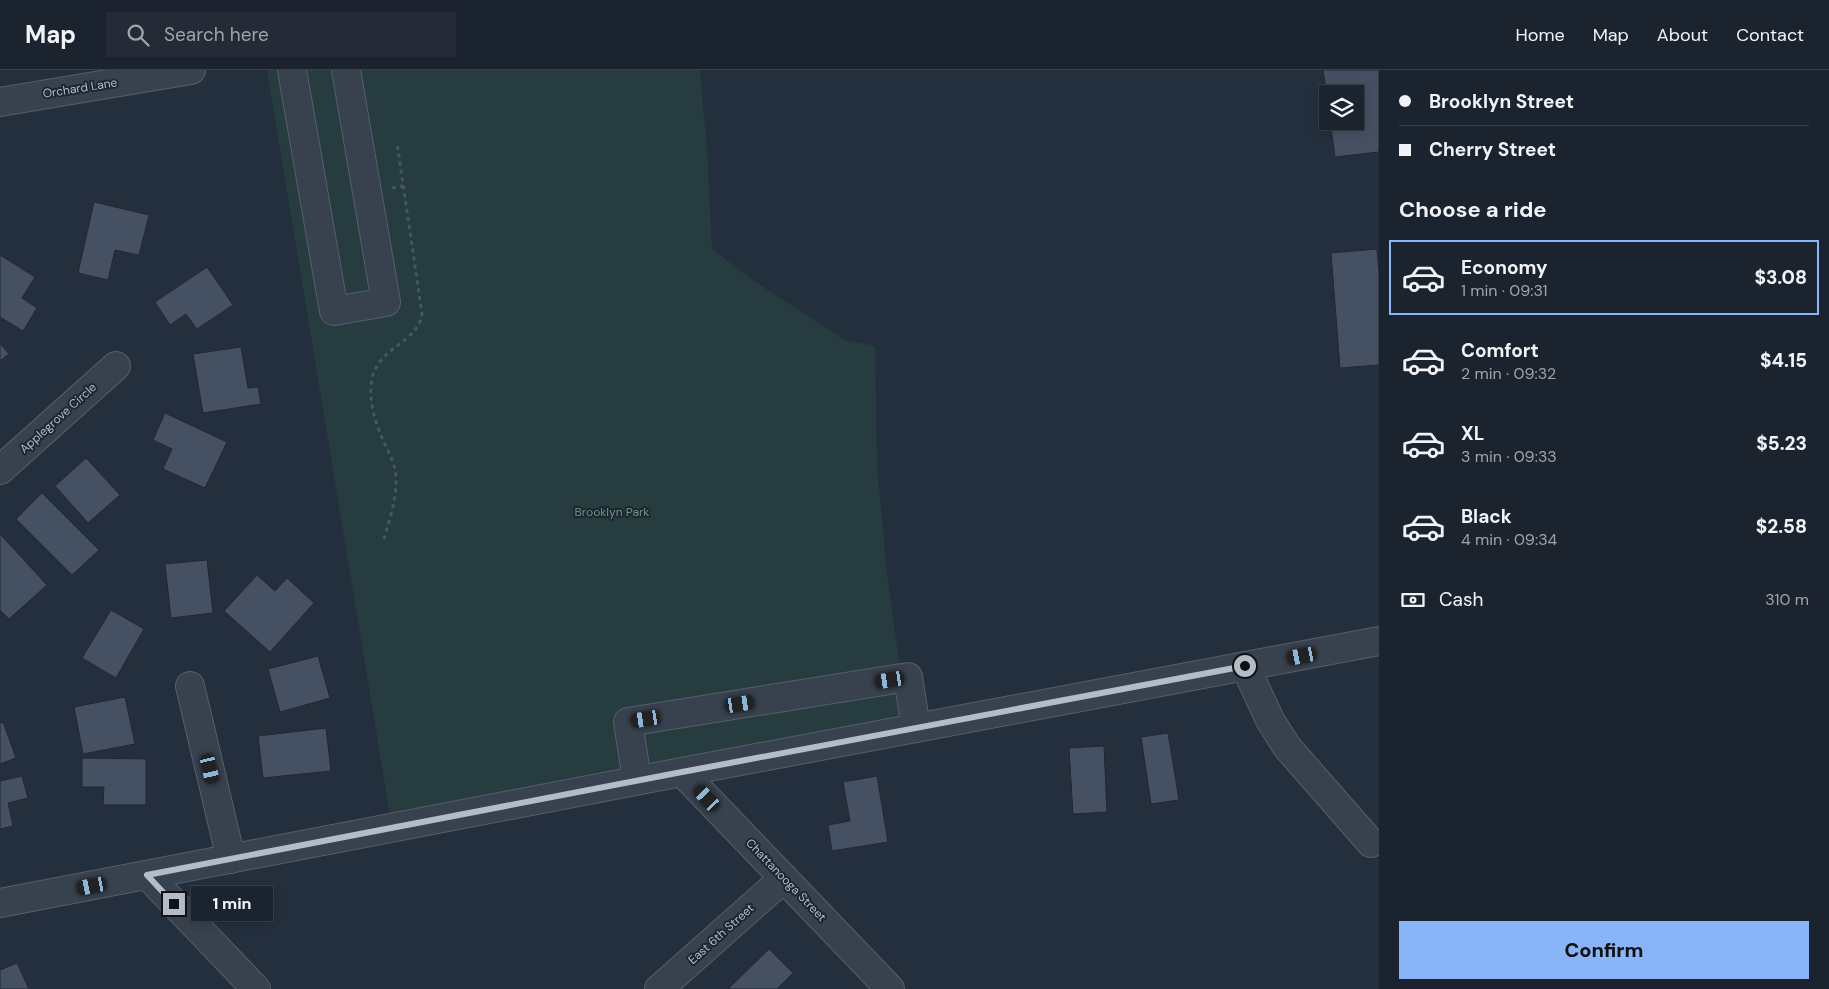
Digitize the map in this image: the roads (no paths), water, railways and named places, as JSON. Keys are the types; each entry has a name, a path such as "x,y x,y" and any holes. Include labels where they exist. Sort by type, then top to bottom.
{"street":[{"name":"Orchard Lane","path":"0,102 190,70"},
{"path":"292,70 334,310 386,302 346,70"},
{"name":"Applegrove Circle","path":"0,470 116,366"},
{"path":"0,903 637,780 1379,641"},
{"path":"1245,666 1270,720 1286,747 1371,843"},
{"path":"637,780 628,722 908,677 916,728"},
{"path":"190,686 231,859"},
{"name":"Chattanooga Street","path":"682,772 890,989"},
{"path":"147,875 256,989"},
{"name":"East 6th Street","path":"659,989 784,878"}],"park label":[{"name":"Brooklyn Park","path":"612,512"}]}
